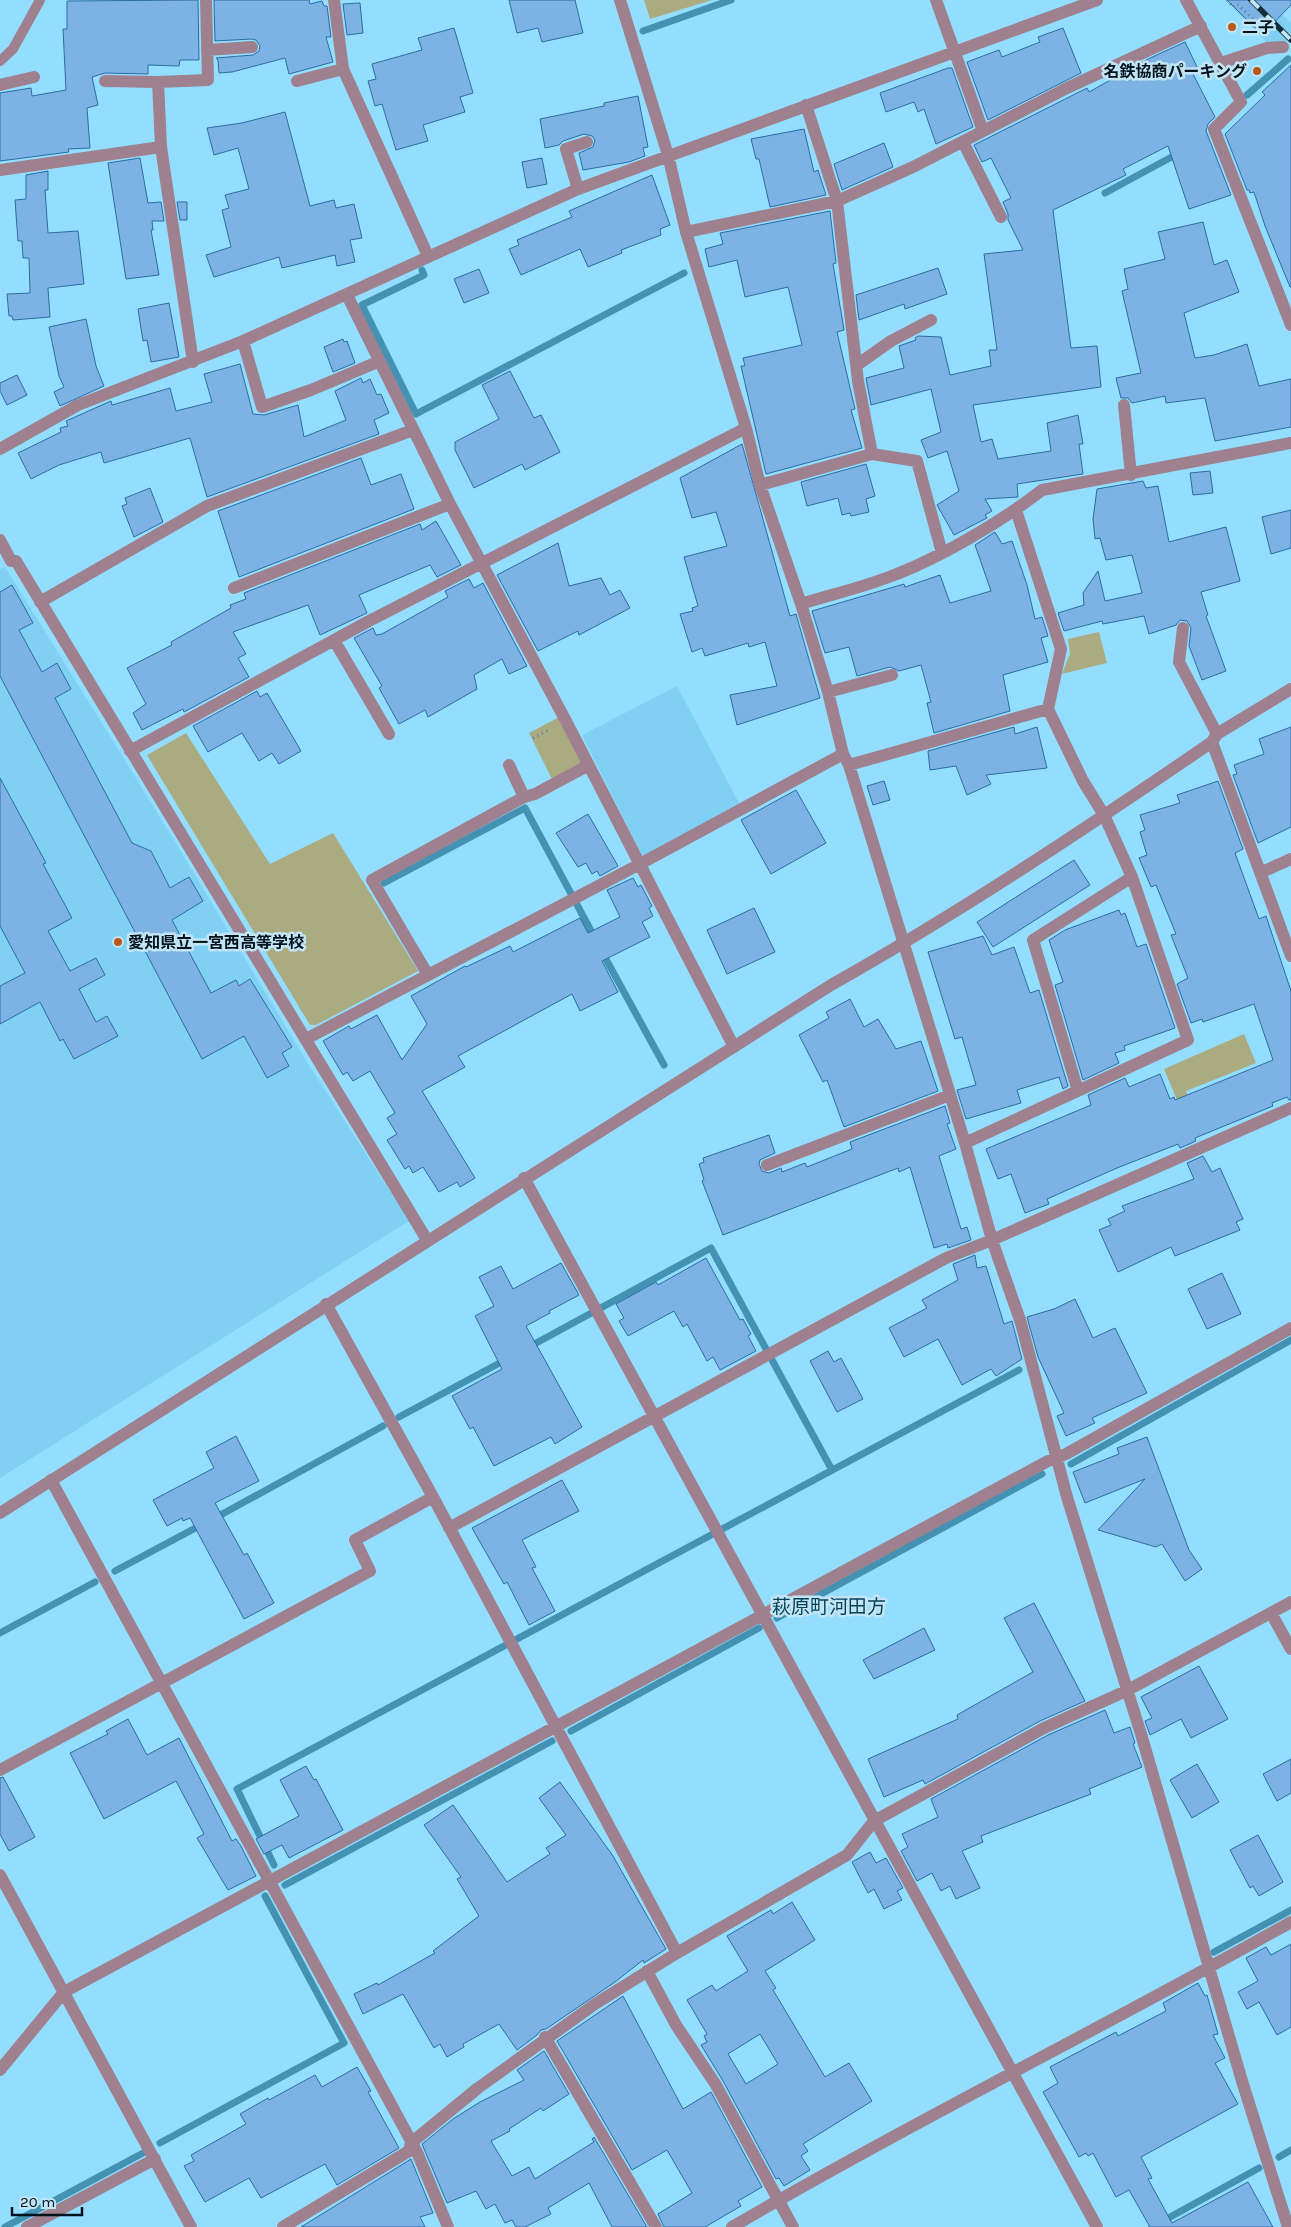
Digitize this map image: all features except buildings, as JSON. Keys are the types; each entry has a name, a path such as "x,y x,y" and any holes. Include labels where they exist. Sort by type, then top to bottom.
{"street":[{"path":"105,81 158,82 208,80 206,0"},
{"path":"334,0 342,69 428,256"},
{"path":"620,0 668,155 686,232 746,428 760,485 801,604 828,692 846,760 965,1142 992,1240 1021,1323 1056,1458 1191,1903 1208,1968 1288,2227"},
{"path":"936,0 983,131"},
{"path":"0,449 78,405 114,389 193,362 243,341 578,189 1098,0"},
{"path":"1186,0 1222,63 1241,102 1214,129 1291,325"},
{"path":"686,232 837,201 913,167 1067,88 1201,26"},
{"path":"207,50 252,47"},
{"path":"1222,63 1267,48 1283,47"},
{"path":"297,81 342,69"},
{"path":"0,86 34,77"},
{"path":"158,82 161,147 193,362"},
{"path":"806,105 837,201 858,381 872,454"},
{"path":"578,189 566,149 587,142"},
{"path":"963,142 1001,217"},
{"path":"0,170 161,147"},
{"path":"347,295 450,504 589,765 734,1047"},
{"path":"857,365 891,341 931,320"},
{"path":"243,341 262,407 311,390 380,361"},
{"path":"1124,404 1131,475"},
{"path":"130,751 334,640 746,428"},
{"path":"40,602 207,506 414,430"},
{"path":"801,604 890,577 942,552 1016,510 1042,490 1289,447"},
{"path":"760,485 872,454 917,461 942,552"},
{"path":"234,588 450,504"},
{"path":"965,1142 1188,1040 1132,877 1104,815 1083,781 1048,709 1060,648 1016,510"},
{"path":"0,540 11,561 16,561 427,1240"},
{"path":"1183,628 1179,662 1215,738 1291,956"},
{"path":"334,640 389,734"},
{"path":"828,692 892,674"},
{"path":"0,1513 524,1178 831,985 904,944 1104,815 1291,688"},
{"path":"306,1039 640,864 846,760 1048,709"},
{"path":"509,765 524,797"},
{"path":"428,975 372,880 524,797 535,794 589,765"},
{"path":"1262,872 1291,859"},
{"path":"1078,1091 1033,940 1132,877"},
{"path":"767,1165 950,1095"},
{"path":"449,1528 946,1258 992,1240 1291,1108"},
{"path":"524,1178 1097,2227"},
{"path":"326,1304 433,1497 677,1953"},
{"path":"0,2070 64,1992 1056,1458 1291,1328"},
{"path":"51,1480 417,2152 448,2227"},
{"path":"0,1770 370,1571 354,1540 433,1497"},
{"path":"283,2227 409,2151 411,2143 478,2088 545,2038 647,1970 847,1855 874,1821 1044,1728 1126,1691 1291,1602"},
{"path":"1271,1613 1291,1649"},
{"path":"0,1875 191,2227"},
{"path":"732,2227 955,2102 1012,2074 1291,1922"},
{"path":"647,1970 676,2025 716,2085 793,2227"},
{"path":"545,2038 656,2227"},
{"path":"27,2227 155,2158"}],"lane":[{"path":"0,61 13,49 40,0"}],"path":[{"path":"1226,0 1233,7 1237,4 1283,47"}],"shaded area":[{"path":"1225,0 1268,0 1291,23 1291,39 1281,44 1268,44"},
{"name":"愛知県立一宮西高等学校","path":"5,567 165,825 305,1059 409,1221 0,1478 0,569"},
{"path":"677,686 739,803 643,857 582,735"}],"green space":[{"path":"644,0 712,0 650,19"},
{"path":"1099,632 1107,663 1062,674 1070,654 1068,639"},
{"path":"561,716 584,763 552,779 529,733"},
{"name":"愛知県立一宮西高等学校","path":"186,733 270,864 333,833 418,971 316,1025 310,1025 147,755"},
{"path":"1244,1034 1256,1063 1186,1091 1190,1103 1180,1107 1164,1069"}],"waterway":[{"path":"643,31 731,0"},
{"path":"1247,95 1288,59"},
{"path":"1105,193 1179,153"},
{"path":"422,270 424,275 362,305 416,414 684,273"},
{"path":"384,883 525,808 596,940"},
{"path":"602,952 664,1065"},
{"path":"527,1348 711,1248 832,1470"},
{"path":"1071,1464 1291,1340"},
{"path":"399,1417 507,1359"},
{"path":"274,1865 237,1789 1019,1370"},
{"path":"215,1518 383,1426"},
{"path":"777,1618 1042,1474"},
{"path":"115,1571 203,1524"},
{"path":"0,1633 95,1582"},
{"path":"571,1731 759,1628"},
{"path":"285,1885 552,1741"},
{"path":"160,2143 344,2043 265,1896"},
{"path":"1214,1952 1291,1910"},
{"path":"1279,2157 1291,2150"},
{"path":"5,2227 143,2153"},
{"path":"1152,2227 1259,2168"}],"railway":[{"path":"1251,0 1291,40"}],"place":[{"name":"二子","path":"1232,27"},
{"name":"名鉄協商パーキング","path":"1257,71"},
{"name":"愛知県立一宮西高等学校","path":"118,942"}],"district":[{"name":"萩原町河田方","path":"829,1606"}]}
